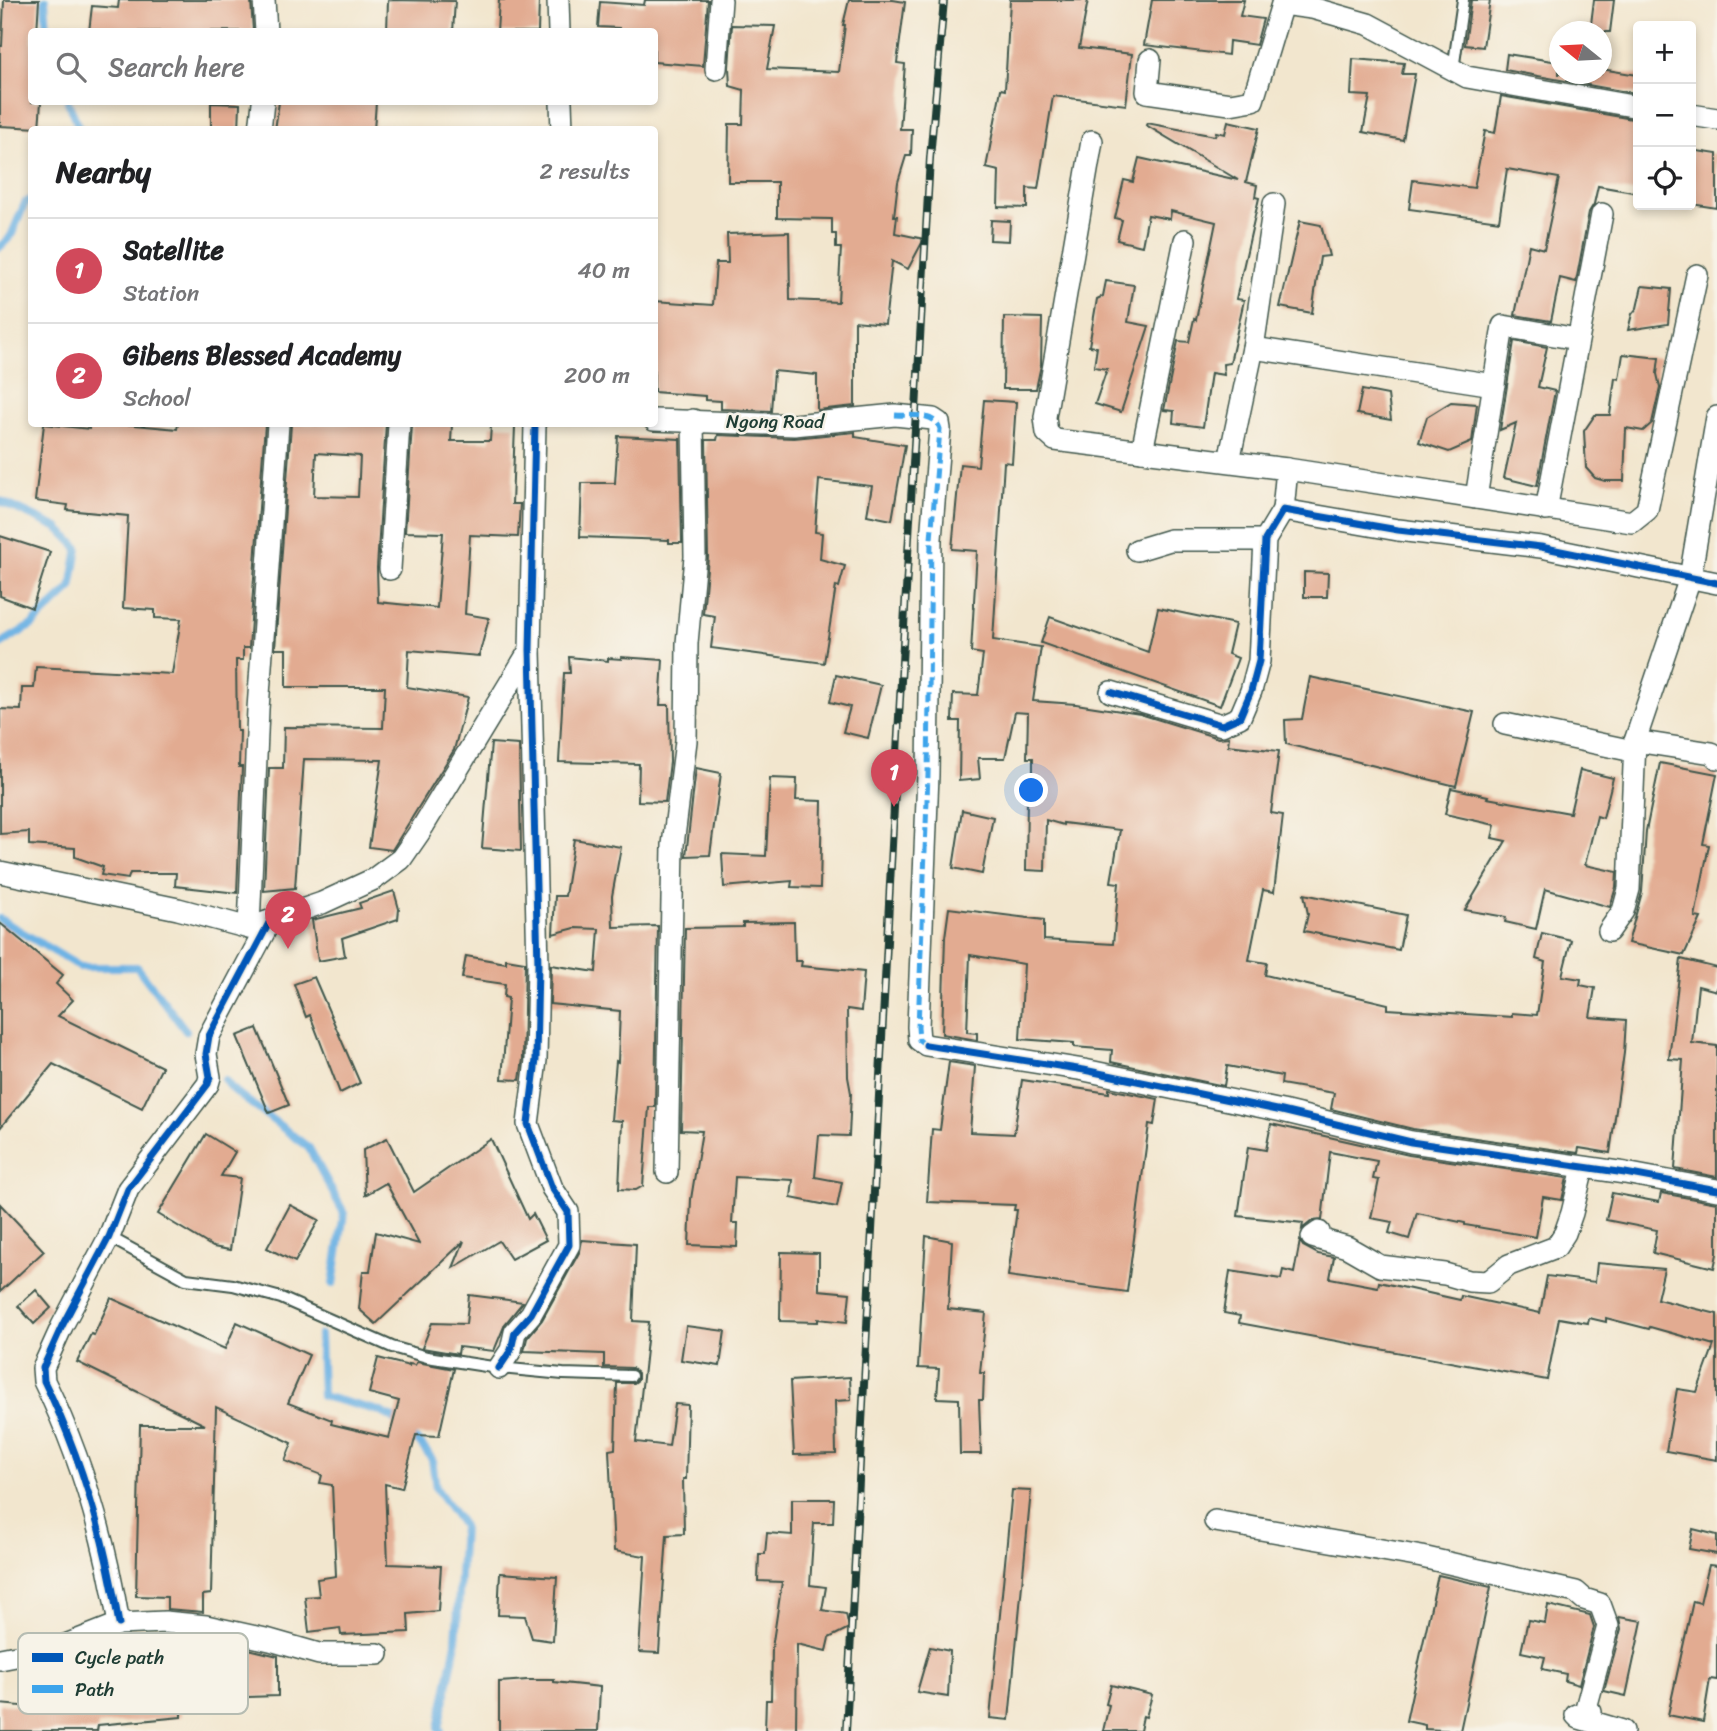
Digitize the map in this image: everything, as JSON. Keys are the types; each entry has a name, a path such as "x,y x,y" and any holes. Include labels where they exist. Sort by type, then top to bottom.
{"street":[{"path":"264,0 266,28"},
{"path":"558,0 559,28"},
{"path":"716,69 720,0"},
{"path":"1150,60 1147,92 1230,104 1253,100 1282,4 1312,8 1368,24 1467,77 1633,106"},
{"path":"260,126 263,105"},
{"path":"561,105 562,126"},
{"path":"1696,116 1717,119"},
{"path":"1092,141 1044,426 1055,440 1287,469 1632,522 1647,510 1697,275"},
{"path":"1229,461 1254,348 1274,204"},
{"path":"1546,510 1602,214"},
{"path":"1142,451 1185,240"},
{"path":"1476,498 1503,327 1577,339"},
{"path":"1254,348 1494,386"},
{"name":"Ngong Road","path":"658,420 794,425 895,415 933,419 939,423 931,539 928,775 919,1040 926,1045 1097,1073 1282,1111 1411,1142 1583,1168"},
{"path":"1609,932 1623,911 1629,889 1634,746 1690,579 1717,417"},
{"path":"667,1172 673,845 686,741 687,643 695,557 693,420"},
{"path":"248,928 258,709 278,427"},
{"path":"390,569 399,427"},
{"path":"499,1368 511,1350 515,1332 530,1314 569,1245 568,1212 552,1188 528,1124 536,1060 538,965 530,650 535,427"},
{"path":"1111,692 1222,724 1240,717 1259,661 1265,540 1283,510 1287,469"},
{"path":"1283,510 1398,530 1541,548 1717,583"},
{"path":"1137,550 1170,540 1265,540"},
{"path":"0,872 178,909 248,928 322,903 374,879 401,859 530,650"},
{"path":"1505,724 1634,746 1712,753 1717,758"},
{"path":"118,1624 110,1572 88,1486 44,1381 43,1368 109,1237 128,1189 208,1084 210,1077 205,1054 209,1036 270,921"},
{"path":"1319,1232 1312,1237 1347,1247 1380,1266 1488,1282 1509,1265 1556,1247 1572,1213 1583,1168 1676,1181 1717,1190"},
{"path":"1214,1521 1422,1557 1576,1592 1584,1599 1600,1604 1608,1626 1586,1708 1591,1712 1576,1715 1623,1731"},
{"path":"96,1633 118,1624 165,1622 206,1626 238,1633"},
{"path":"248,1635 318,1654 378,1654"},
{"path":"0,1659 18,1656"}],"lane":[{"path":"1452,71 1463,0"},
{"path":"109,1237 186,1279 233,1285 281,1298 392,1347 428,1357 563,1374 631,1376"}],"building":[{"path":"4,0 39,0 37,28 28,28 28,105 41,105 39,126 0,126"},
{"path":"119,0 251,0 253,28 89,28 92,6 118,8"},
{"path":"388,0 455,1 453,28 387,28"},
{"path":"499,0 539,0 538,28 497,28"},
{"path":"645,0 708,0 703,66 658,62 658,28 598,27 600,2 644,5"},
{"path":"849,0 905,2 897,63 905,64 900,129 912,129 911,156 906,156 898,182 895,233 924,239 908,269 892,261 885,324 855,321 855,406 817,410 817,375 774,371 771,411 721,409 721,401 705,400 705,396 658,392 658,301 713,305 716,263 728,263 727,234 789,232 790,300 838,302 841,248 836,248 832,219 777,218 777,182 728,182 729,124 743,124 744,90 730,86 729,67 732,25 775,26 767,69 839,72 843,25"},
{"path":"1010,0 1088,0 1079,48 1132,54 1126,105 1053,96 1038,189 1027,188 1027,208 998,207 999,171 986,168 1001,89 1005,90"},
{"path":"1152,0 1244,0 1240,16 1263,19 1256,45 1229,41 1228,55 1144,45"},
{"path":"1471,0 1490,0 1483,47 1465,45"},
{"path":"1594,0 1614,0 1611,21 1591,21"},
{"path":"1507,54 1549,60 1549,78 1505,70"},
{"path":"1353,59 1404,63 1402,74 1415,74 1403,140 1363,132 1370,96 1351,95"},
{"path":"1612,71 1633,74 1633,93 1583,84 1612,84"},
{"path":"1501,96 1633,119 1633,192 1598,186 1594,204 1589,212 1576,282 1560,278 1551,321 1515,315 1529,245 1544,249 1559,178 1507,169 1499,221 1409,209 1413,180 1474,188 1485,131 1495,133"},
{"path":"211,105 240,105 239,126 211,126"},
{"path":"279,105 376,105 374,126 276,126"},
{"path":"1228,121 1259,128 1246,182 1257,185 1255,197 1259,198 1236,299 1244,300 1230,363 1223,364 1224,375 1211,373 1203,427 1173,423 1174,411 1164,410 1178,341 1189,342 1194,319 1196,320 1216,222 1171,211 1170,219 1148,215 1142,246 1117,240 1122,220 1115,218 1124,180 1133,182 1139,158 1238,180 1146,125 1147,123 1215,136 1216,132 1225,134"},
{"path":"1696,151 1717,154 1717,208 1696,205"},
{"path":"991,220 1010,221 1009,241 990,240"},
{"path":"1300,221 1321,225 1329,256 1320,257 1312,313 1280,307"},
{"path":"1106,281 1134,285 1128,322 1149,326 1121,412 1095,404 1107,369 1094,367 1097,347 1089,346 1097,299 1103,296"},
{"path":"1642,286 1671,289 1668,324 1628,330 1632,314 1637,308"},
{"path":"1004,317 1042,318 1041,365 1036,389 1003,389"},
{"path":"1514,341 1547,347 1538,387 1555,391 1537,486 1504,478 1516,423 1500,430"},
{"path":"1623,354 1659,358 1657,374 1660,387 1652,423 1643,431 1626,428 1624,481 1605,481 1595,478 1586,468 1584,431 1595,415 1610,415 1615,378 1619,379"},
{"path":"1362,390 1388,395 1391,420 1357,414"},
{"path":"984,400 1016,402 1012,463 1004,462 993,640 1041,647 1033,701 1076,704 1140,714 1218,738 1229,737 1228,745 1279,751 1271,813 1283,815 1274,892 1263,890 1249,960 1267,963 1265,975 1388,1004 1388,1009 1512,1017 1512,1013 1537,1015 1545,962 1536,959 1542,933 1571,940 1562,976 1581,979 1580,985 1595,988 1590,1017 1626,1020 1610,1153 1579,1148 1578,1153 1413,1129 1331,1109 1334,1093 1281,1084 1282,1076 1227,1066 1224,1086 1111,1062 1112,1050 1074,1047 1074,1043 1020,1039 1024,964 970,955 967,1032 977,1033 977,1040 942,1034 945,937 949,908 1044,920 1044,940 1113,944 1119,883 1111,882 1120,830 1063,825 1046,820 1045,871 1026,870 1027,799 1033,781 1033,758 1027,758 1028,713 1015,712 1005,758 978,758 980,779 959,781 960,721 952,721 953,694 978,695 983,654 971,652 977,551 952,549 960,464 978,466"},
{"path":"1451,402 1477,404 1472,442 1449,452 1419,442 1427,417"},
{"path":"44,427 265,427 249,648 243,648 243,660 236,660 239,767 242,767 237,893 175,886 176,873 130,873 128,879 101,875 103,867 75,857 75,848 29,845 29,832 0,834 0,709 21,710 22,688 34,688 36,667 172,674 181,619 155,618 155,610 123,608 128,516 67,510 68,505 35,501"},
{"path":"291,427 386,427 377,568 378,602 437,608 443,533 405,532 412,427 452,427 451,441 490,441 491,427 515,427 512,504 520,504 518,537 470,535 465,614 489,618 479,656 409,650 407,687 468,697 454,750 392,850 369,847 382,760 304,759 295,888 264,891 269,768 283,768 284,727 383,728 385,687 286,687 286,649 275,649","holes":["316,453 360,456 358,497 314,496"]},
{"path":"855,432 855,437 905,445 892,520 867,515 872,486 819,480 815,532 822,533 820,559 845,566 839,587 836,586 824,663 711,648 715,616 703,614 708,557 706,440 717,440 718,435 794,438"},
{"path":"618,436 680,439 682,543 669,543 669,540 580,537 582,483 615,483"},
{"path":"0,536 50,552 32,608 0,596"},
{"path":"1304,572 1328,573 1327,597 1304,597"},
{"path":"1158,608 1235,624 1228,654 1238,658 1220,706 1041,643 1050,617 1148,652"},
{"path":"569,657 608,661 608,658 621,657 663,660 660,705 669,705 670,762 665,802 638,801 639,764 559,762 564,673 570,673"},
{"path":"836,675 881,685 868,738 843,732 850,707 830,702"},
{"path":"1310,677 1474,712 1456,786 1286,744 1285,720 1302,719"},
{"path":"491,743 519,745 521,851 482,848"},
{"path":"1660,763 1717,774 1703,844 1709,845 1695,917 1701,918 1684,955 1628,943 1642,892 1646,831"},
{"path":"696,768 721,773 710,855 686,856"},
{"path":"1580,770 1613,778 1603,818 1597,816 1585,865 1617,872 1610,907 1545,889 1536,929 1505,922 1506,917 1465,910 1506,841 1492,838 1495,825 1445,814 1451,788 1488,796 1487,798 1570,813"},
{"path":"770,778 797,779 796,800 822,801 820,888 791,887 792,881 724,887 722,854 766,856"},
{"path":"962,810 993,817 982,874 953,868"},
{"path":"574,839 621,847 612,896 613,927 658,926 655,1107 649,1107 643,1186 636,1190 619,1189 622,1121 611,1120 616,1061 618,1062 620,1011 550,1004 551,965 596,972 599,929 575,928 553,934 555,896 565,896"},
{"path":"394,891 399,909 398,919 342,938 345,956 318,961 312,920 361,908 359,903"},
{"path":"1304,894 1406,915 1399,950 1304,931 1308,914"},
{"path":"794,922 795,961 802,961 801,966 864,972 861,1011 847,1009 848,1077 851,1093 849,1136 819,1135 815,1177 842,1182 837,1207 791,1198 793,1180 735,1177 732,1223 738,1223 737,1247 689,1245 691,1199 702,1131 681,1130 685,928 743,927 743,923"},
{"path":"0,923 63,975 56,984 73,1000 58,1016 162,1067 142,1108 53,1064 0,1128"},
{"path":"466,956 506,963 506,959 525,962 523,1059 520,1080 502,1079 508,998 504,997 505,984 462,978"},
{"path":"1681,959 1717,968 1717,991 1698,986 1692,1043 1717,1046 1717,1177 1675,1169 1683,1060 1669,1059"},
{"path":"314,977 360,1083 340,1093 310,1015 306,1017 294,984"},
{"path":"257,1028 289,1105 269,1113 237,1036"},
{"path":"949,1062 975,1066 970,1132 1014,1134 1022,1080 1109,1093 1109,1089 1158,1099 1154,1125 1149,1124 1127,1292 1008,1276 1017,1210 1014,1210 1015,1205 927,1202 932,1129 940,1130"},
{"path":"1271,1124 1409,1155 1567,1178 1562,1200 1543,1197 1536,1237 1465,1225 1417,1213 1409,1239 1389,1233 1392,1222 1371,1218 1379,1180 1373,1179 1377,1161 1330,1152 1322,1220 1312,1221 1302,1229 1303,1223 1238,1216 1248,1147 1266,1150"},
{"path":"206,1134 235,1152 221,1176 240,1178 230,1250 213,1247 158,1214"},
{"path":"387,1138 414,1192 491,1139 528,1219 533,1214 546,1240 511,1259 499,1241 453,1268 464,1241 376,1324 359,1309 363,1271 370,1271 376,1232 419,1244 386,1183 365,1195 363,1150"},
{"path":"1612,1193 1659,1202 1661,1193 1717,1203 1717,1254 1714,1268 1653,1253 1657,1230 1606,1220"},
{"path":"0,1204 44,1251 0,1292"},
{"path":"290,1205 319,1220 295,1262 267,1248"},
{"path":"926,1236 952,1241 948,1309 986,1313 980,1373 984,1373 983,1400 979,1400 981,1454 960,1454 959,1399 937,1398 939,1369 918,1368"},
{"path":"582,1240 636,1244 633,1321 649,1322 636,1442 669,1446 675,1404 688,1405 686,1479 683,1479 684,1534 667,1535 659,1653 639,1652 645,1556 614,1551 609,1450 615,1449 617,1383 634,1383 638,1380 638,1373 632,1368 604,1367 604,1354 524,1351 527,1338 542,1320 580,1251"},
{"path":"1300,1241 1303,1246 1318,1254 1334,1257 1330,1278 1378,1287 1379,1282 1460,1300 1461,1296 1540,1313 1547,1276 1595,1282 1597,1263 1664,1269 1657,1299 1717,1314 1717,1460 1666,1451 1677,1389 1697,1392 1714,1345 1606,1318 1606,1322 1589,1318 1588,1323 1559,1318 1547,1380 1239,1323 1240,1316 1224,1313 1230,1271 1281,1279 1283,1270 1294,1273"},
{"path":"781,1252 819,1253 819,1290 850,1293 847,1322 818,1319 818,1322 780,1321"},
{"path":"36,1290 51,1308 34,1324 18,1306"},
{"path":"469,1295 523,1302 505,1324 494,1351 459,1347 458,1354 422,1348 432,1323 466,1324"},
{"path":"111,1298 225,1349 237,1322 309,1355 288,1403 332,1420 331,1424 389,1438 399,1401 369,1393 378,1358 409,1366 417,1362 454,1369 439,1436 416,1435 402,1488 385,1484 388,1564 441,1566 438,1611 408,1614 409,1632 341,1635 340,1628 309,1632 305,1597 319,1596 317,1579 336,1576 332,1485 320,1483 322,1475 285,1461 292,1443 216,1407 211,1594 203,1595 203,1612 167,1609 167,1597 136,1596 140,1425 205,1425 77,1362 91,1334 94,1335"},
{"path":"686,1326 725,1331 720,1366 681,1360"},
{"path":"850,1377 851,1400 835,1401 836,1454 794,1455 790,1381"},
{"path":"1012,1490 1031,1491 1009,1720 990,1718"},
{"path":"792,1499 834,1499 833,1523 814,1523 810,1585 826,1587 822,1610 846,1614 849,1628 829,1638 826,1651 797,1644 796,1731 765,1731 766,1700 771,1700 772,1648 782,1582 758,1581 759,1554 765,1554 767,1533 792,1535"},
{"path":"1693,1529 1717,1535 1717,1554 1689,1549"},
{"path":"1709,1565 1717,1566 1717,1680 1710,1679 1703,1722 1668,1715 1693,1601 1700,1603"},
{"path":"500,1573 557,1577 553,1641 532,1638 525,1616 498,1615"},
{"path":"1438,1575 1491,1587 1460,1731 1425,1729 1425,1725 1406,1721"},
{"path":"1548,1605 1590,1615 1594,1627 1579,1685 1565,1681 1566,1674 1542,1669 1545,1657 1521,1652 1528,1620 1545,1623"},
{"path":"1619,1617 1642,1621 1626,1696 1604,1691 1621,1629"},
{"path":"930,1647 950,1651 948,1697 917,1692"},
{"path":"248,1649 278,1656 278,1696 248,1697"},
{"path":"554,1680 600,1687 598,1731 499,1731 499,1682"},
{"path":"1111,1685 1152,1695 1140,1731 1103,1731"},
{"path":"0,1704 18,1706 18,1714 181,1714 181,1717 98,1725 97,1731 0,1731"}],"waterway":[{"path":"45,0 47,28"},
{"path":"69,105 78,126"},
{"path":"0,247 11,236 28,201"},
{"path":"0,501 58,528 78,548 71,588 32,625 0,644"},
{"path":"0,919 80,967 137,967 186,1031"},
{"path":"225,1080 232,1089 309,1148 344,1213 333,1284"},
{"path":"320,1335 322,1396 379,1411 393,1418 402,1431 419,1442 432,1459 436,1488 463,1526 456,1643 439,1728 441,1731"}],"railway":[{"path":"846,1731 930,158 944,0"}],"marked path":[{"path":"895,415 928,417 940,429 931,539 928,775 918,1027 919,1040 926,1045"}],"cycle path":[{"path":"499,1368 511,1350 515,1332 531,1314 569,1245 568,1212 552,1188 528,1124 536,1060 538,965 530,650 535,427"},
{"path":"1111,692 1222,725 1240,717 1259,661 1265,540 1283,510 1398,530 1541,547 1717,583"},
{"path":"119,1624 107,1561 81,1469 44,1381 43,1368 109,1237 128,1189 208,1084 210,1077 206,1054 209,1036 270,921"},
{"path":"926,1045 1084,1070 1282,1111 1411,1142 1625,1173 1717,1190"}],"place":[{"name":"Satellite","path":"894,807"},
{"name":"Gibens Blessed Academy","path":"288,949"}]}
